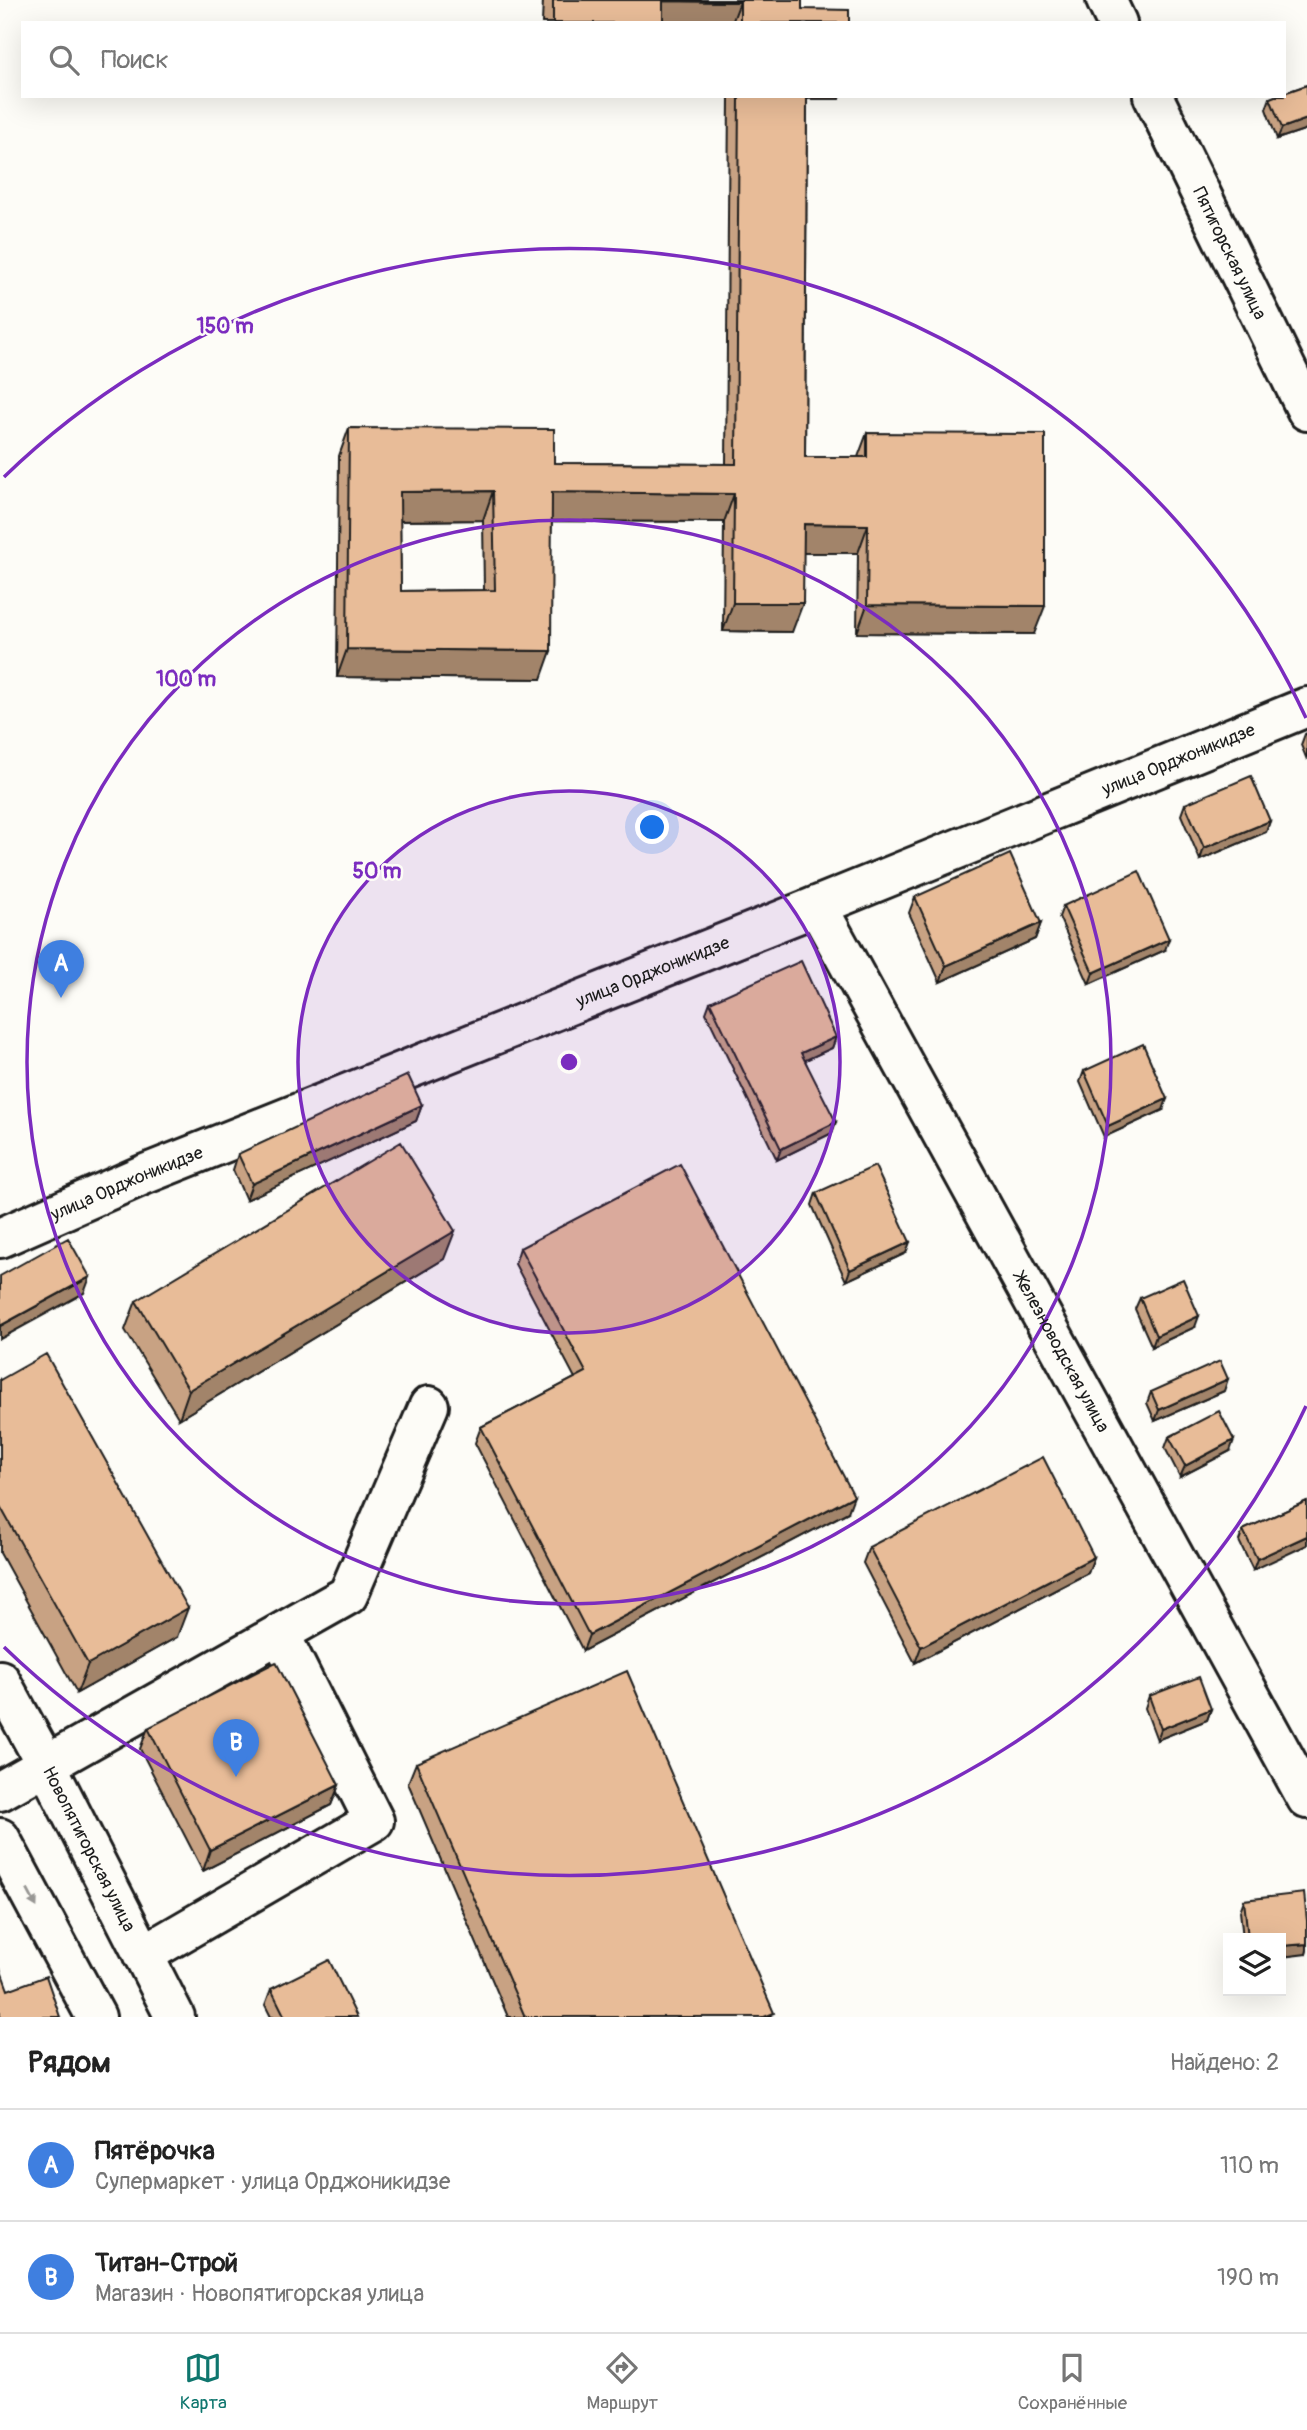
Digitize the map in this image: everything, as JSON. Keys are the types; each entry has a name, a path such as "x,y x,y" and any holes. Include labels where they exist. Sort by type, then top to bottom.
{"street":[{"path":"1106,0 1117,21"},
{"name":"Пятигорская улица","path":"1154,98 1307,411"},
{"name":"улица Орджоникидзе","path":"0,1238 143,1175 1307,707"},
{"name":"Железноводская улица","path":"817,906 1307,1799"},
{"path":"0,1791 348,1595 429,1406"},
{"path":"143,1955 374,1821 281,1634"},
{"name":"Новопятигорская улица","path":"0,1680 175,2017"},
{"path":"0,1838 96,2017"}],"building":[{"path":"553,0 802,0 802,9 849,10 849,21 740,21 740,2 663,1 663,21 553,21"},
{"path":"1307,85 1307,119 1282,128 1270,98 1286,98 1286,92"},
{"path":"739,98 807,98 805,457 867,457 867,433 1045,434 1045,606 867,605 868,525 804,524 803,603 733,603 734,494 552,492 551,651 347,649 349,428 554,429 554,463 736,464","holes":["493,491 495,590 401,591 400,492"]},
{"path":"1251,776 1270,821 1204,848 1185,804"},
{"path":"1010,854 1041,923 946,966 915,897"},
{"path":"1139,871 1169,939 1093,973 1063,906"},
{"path":"801,961 836,1037 801,1053 836,1122 781,1149 710,1002"},
{"path":"1143,1044 1167,1099 1108,1126 1084,1071"},
{"path":"408,1075 422,1105 252,1184 238,1154"},
{"path":"401,1142 455,1231 189,1390 136,1301"},
{"path":"680,1164 854,1496 589,1635 481,1427 586,1372 520,1248"},
{"path":"875,1166 910,1242 850,1270 816,1193"},
{"path":"68,1238 90,1277 0,1326 0,1276"},
{"path":"1183,1279 1199,1316 1156,1336 1140,1298"},
{"path":"46,1354 188,1608 88,1664 0,1506 0,1380"},
{"path":"1220,1361 1228,1379 1159,1410 1151,1392"},
{"path":"1219,1411 1234,1440 1185,1466 1169,1437"},
{"path":"1043,1457 1094,1557 921,1647 869,1547"},
{"path":"1307,1501 1307,1536 1257,1559 1243,1530"},
{"path":"276,1662 339,1785 210,1850 148,1728"},
{"path":"627,1671 774,2013 764,2017 525,2017 416,1763"},
{"path":"1199,1677 1211,1709 1161,1729 1149,1696"},
{"path":"1304,1893 1307,1944 1286,1946 1286,1933 1247,1933 1244,1900"},
{"path":"329,1960 357,2017 285,2017 271,1989"},
{"path":"0,1968 8,1990 46,1976 60,2017 0,2017"}],"place":[{"name":"Пятёрочка","path":"61,998"},
{"name":"Титан-Строй","path":"236,1777"}]}
